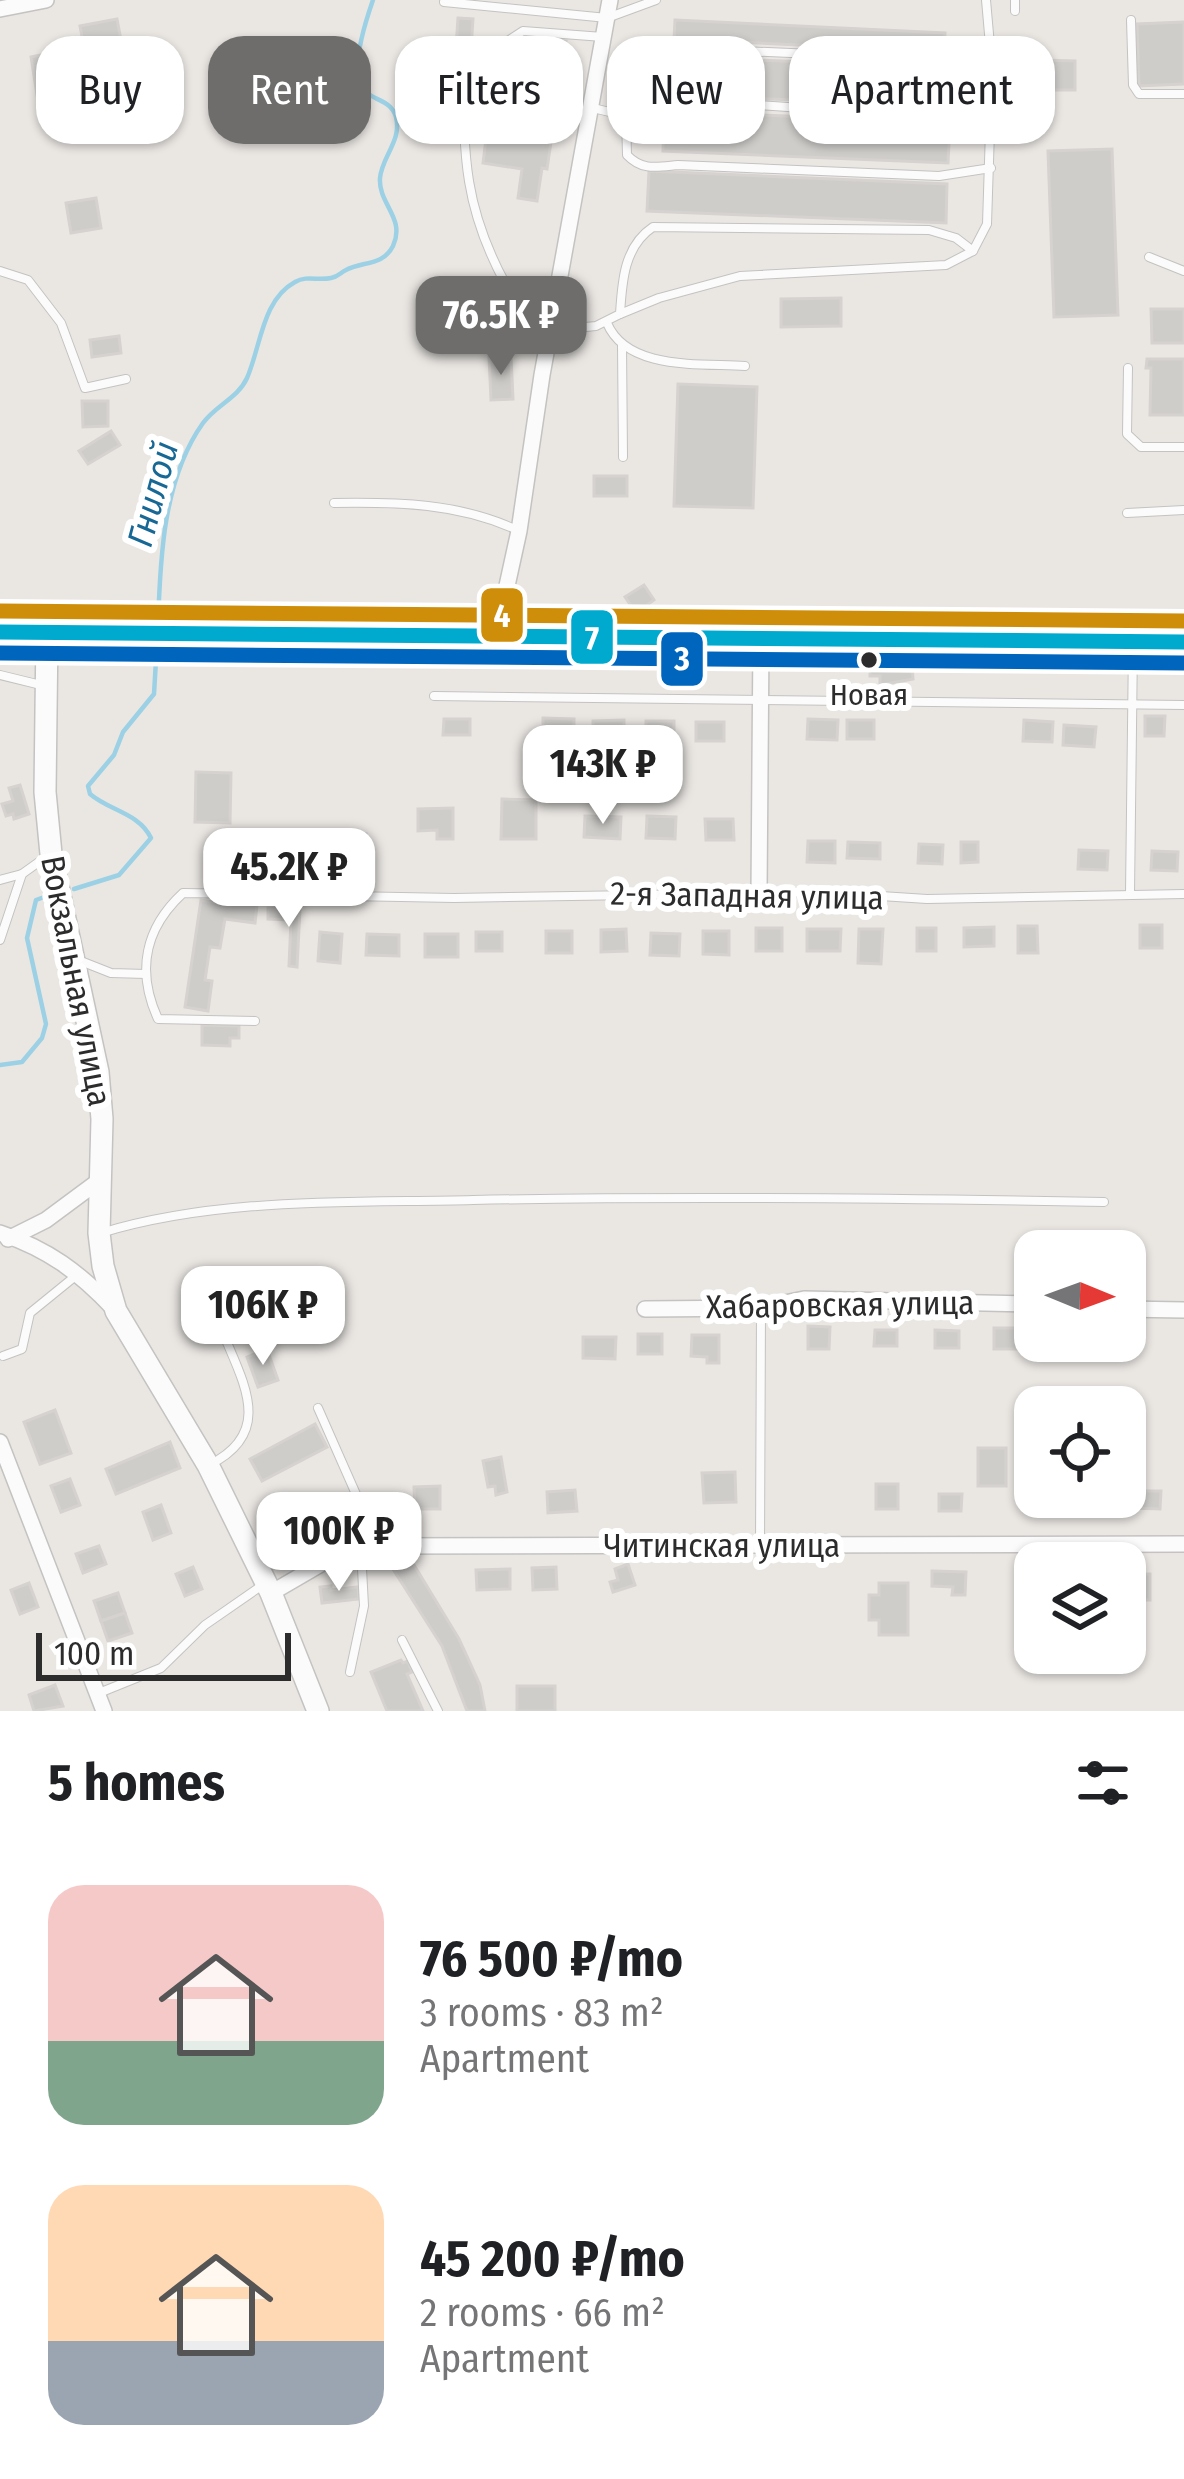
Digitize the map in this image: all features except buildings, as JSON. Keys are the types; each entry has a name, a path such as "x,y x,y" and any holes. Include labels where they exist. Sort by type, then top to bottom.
{"main road":[{"path":"0,632 1184,642"},
{"name":"Вокзальная улица","path":"47,633 45,792 51,854 98,1072 102,1119 99,1233 116,1311 208,1466 268,1588 318,1711"}],"street":[{"path":"0,9 46,0"},
{"path":"496,636 519,531 610,0"},
{"path":"759,893 761,639"},
{"path":"4,1238 46,1220 100,1180"},
{"path":"4,1238 50,1252 80,1273 116,1311"},
{"name":"Хабаровская улица","path":"645,1310 761,1309 804,1299 1014,1303"},
{"path":"1146,1309 1184,1310"},
{"path":"0,1442 104,1711"},
{"name":"Читинская улица","path":"268,1588 326,1561 379,1546 1184,1544"}],"lane":[{"path":"444,2 607,18 656,0"},
{"path":"986,0 989,36"},
{"path":"1131,20 1133,85 1139,94 1184,94"},
{"path":"604,37 523,31 464,74 463,142 474,217 485,247 534,332 607,322 659,298 740,275 946,265 973,251 988,224 992,144"},
{"path":"591,108 607,112"},
{"path":"627,144 627,155 638,166 939,176 991,168"},
{"path":"620,314 628,258 640,236 653,227 929,230 956,238 973,251"},
{"path":"1149,256 1184,271"},
{"path":"2,271 28,280 61,323 85,388 126,379"},
{"path":"607,322 622,345 623,458"},
{"path":"622,345 672,362 745,365"},
{"path":"1128,368 1127,434 1142,447 1184,447"},
{"path":"334,503 406,502 487,516 519,531"},
{"path":"1127,513 1184,510"},
{"path":"1130,894 1133,641"},
{"path":"0,675 47,687"},
{"path":"434,696 1184,705"},
{"path":"0,880 22,874 51,854"},
{"path":"0,940 22,874"},
{"name":"2-я Западная улица","path":"146,974 158,918 183,893 454,898 759,893 927,899 1184,894"},
{"path":"76,960 111,973 146,974 158,1019 255,1021"},
{"path":"99,1233 149,1218 375,1202 651,1198 1104,1202"},
{"path":"3,1356 22,1349 30,1313 80,1273"},
{"path":"760,1546 761,1309"},
{"path":"208,1466 240,1446 248,1426 248,1400 219,1323"},
{"path":"318,1408 379,1546"},
{"path":"350,1672 364,1606 361,1549"},
{"path":"98,1694 161,1668 205,1625 268,1588"},
{"path":"402,1640 438,1711"}],"waterway":[{"name":"Гнилой","path":"158,626 166,520 179,469 203,423 243,385 276,300 299,280 333,277 378,260 393,246 396,227 380,178 396,134 396,117 390,107 363,89 358,70 373,0"},
{"name":"Гнилой","path":"74,889 119,875 151,838 139,823 90,794 88,786 154,694 157,643"},
{"name":"Гнилой","path":"0,1065 22,1062 42,1038 46,1024 27,938 36,900 47,896"}],"transit line":[{"name":"4","path":"0,611 1184,621"},
{"name":"7","path":"0,632 1184,642"},
{"name":"3","path":"0,653 1184,663"}],"place":[{"name":"Новая","path":"869,660"}]}
